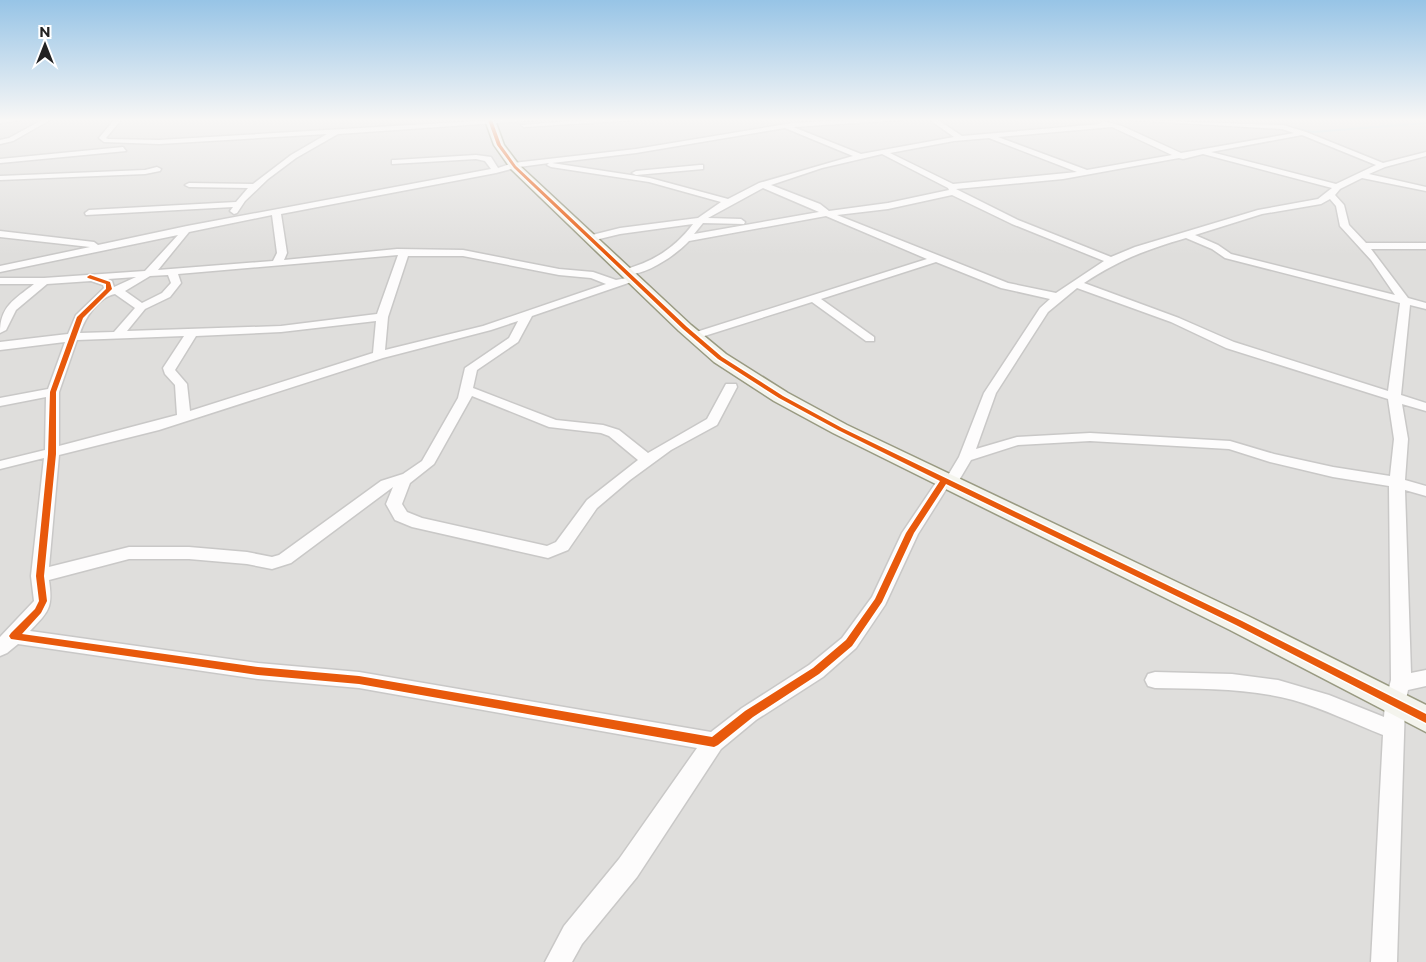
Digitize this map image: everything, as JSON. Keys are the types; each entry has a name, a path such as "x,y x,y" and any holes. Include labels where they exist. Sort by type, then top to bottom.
{"street":[{"path":"229,220 238,204 254,186 285,165"},
{"path":"511,165 650,180 730,202"},
{"path":"0,234 103,246 229,220 524,165"},
{"path":"598,173 620,165"},
{"path":"0,465 52,454 184,417 379,355 447,339 527,315 624,278 659,262 668,257 700,220 762,185 830,165"},
{"path":"907,165 1014,222 1111,261"},
{"path":"1065,165 1086,173"},
{"path":"685,239 760,223 888,206 953,189 1052,179 1135,165"},
{"path":"1245,165 1334,191"},
{"path":"1315,203 1361,175 1382,165"},
{"path":"515,166 592,238 624,278 734,368 781,397 947,482 1239,623 1397,693 1426,719"},
{"path":"612,176 700,167"},
{"path":"0,178 143,172 157,169"},
{"path":"1361,175 1426,189"},
{"path":"190,185 254,186"},
{"path":"762,185 817,206 828,214 1005,286 1058,297"},
{"path":"1334,191 1345,226 1363,246 1405,302 1394,398 1401,439 1397,484 1397,693 1384,962"},
{"path":"558,962 573,935 628,868 714,742 748,714 816,671 849,642 879,600 910,533 966,457 990,393 1044,310 1058,297 1111,261 1138,249 1273,209 1315,203 1340,208"},
{"path":"89,213 238,204"},
{"path":"276,212 282,253 277,264"},
{"path":"592,238 620,231 700,220 760,223"},
{"path":"7,642 38,611 43,602 40,576 52,454 50,419 53,392 74,336 77,322 84,311 113,291 143,278 151,272 188,229"},
{"path":"1185,234 1215,247 1228,256 1426,306"},
{"path":"0,330 11,308 44,281 82,267 103,246"},
{"path":"1363,246 1426,246"},
{"path":"0,269 82,267 151,272 277,264 339,256 404,252 420,254 463,253 559,272 624,278"},
{"path":"379,355 382,317 404,252"},
{"path":"694,336 938,259"},
{"path":"82,267 108,283 113,291 141,306"},
{"path":"118,335 141,306 163,297 172,290 176,283 171,271"},
{"path":"0,281 44,281"},
{"path":"1076,284 1158,314 1230,345 1394,398 1426,406"},
{"path":"813,298 870,339"},
{"path":"40,576 129,553 189,553 247,558 266,563 277,563 285,560 386,484 406,478 431,460 467,390 471,368 514,340 527,315"},
{"path":"0,346 74,336 281,329 382,317"},
{"path":"184,417 182,384 169,368 192,333"},
{"path":"406,478 401,484 394,504 401,516 418,523 548,552 562,546 598,498 647,460 712,422 731,387"},
{"path":"467,390 554,424 603,429 614,433 647,460"},
{"path":"0,402 53,392"},
{"path":"966,457 1017,441 1090,437 1230,445 1296,464 1426,491"},
{"path":"7,642 258,672 359,680 714,742"},
{"path":"1397,693 1426,678"},
{"path":"1155,680 1252,684 1278,688 1302,694 1394,730"}],"shaded area":[{"path":"0,165 1426,165 1426,962 0,962"}],"cycle path":[{"path":"513,165 685,328 720,358 781,397 840,429 1239,623 1426,719"},
{"path":"90,277 108,283 109,289 80,317 53,392 52,454 40,576 43,601 38,611 14,636 258,671 359,680 714,742 749,714 816,671 849,643 879,600 910,533 944,481"}]}
